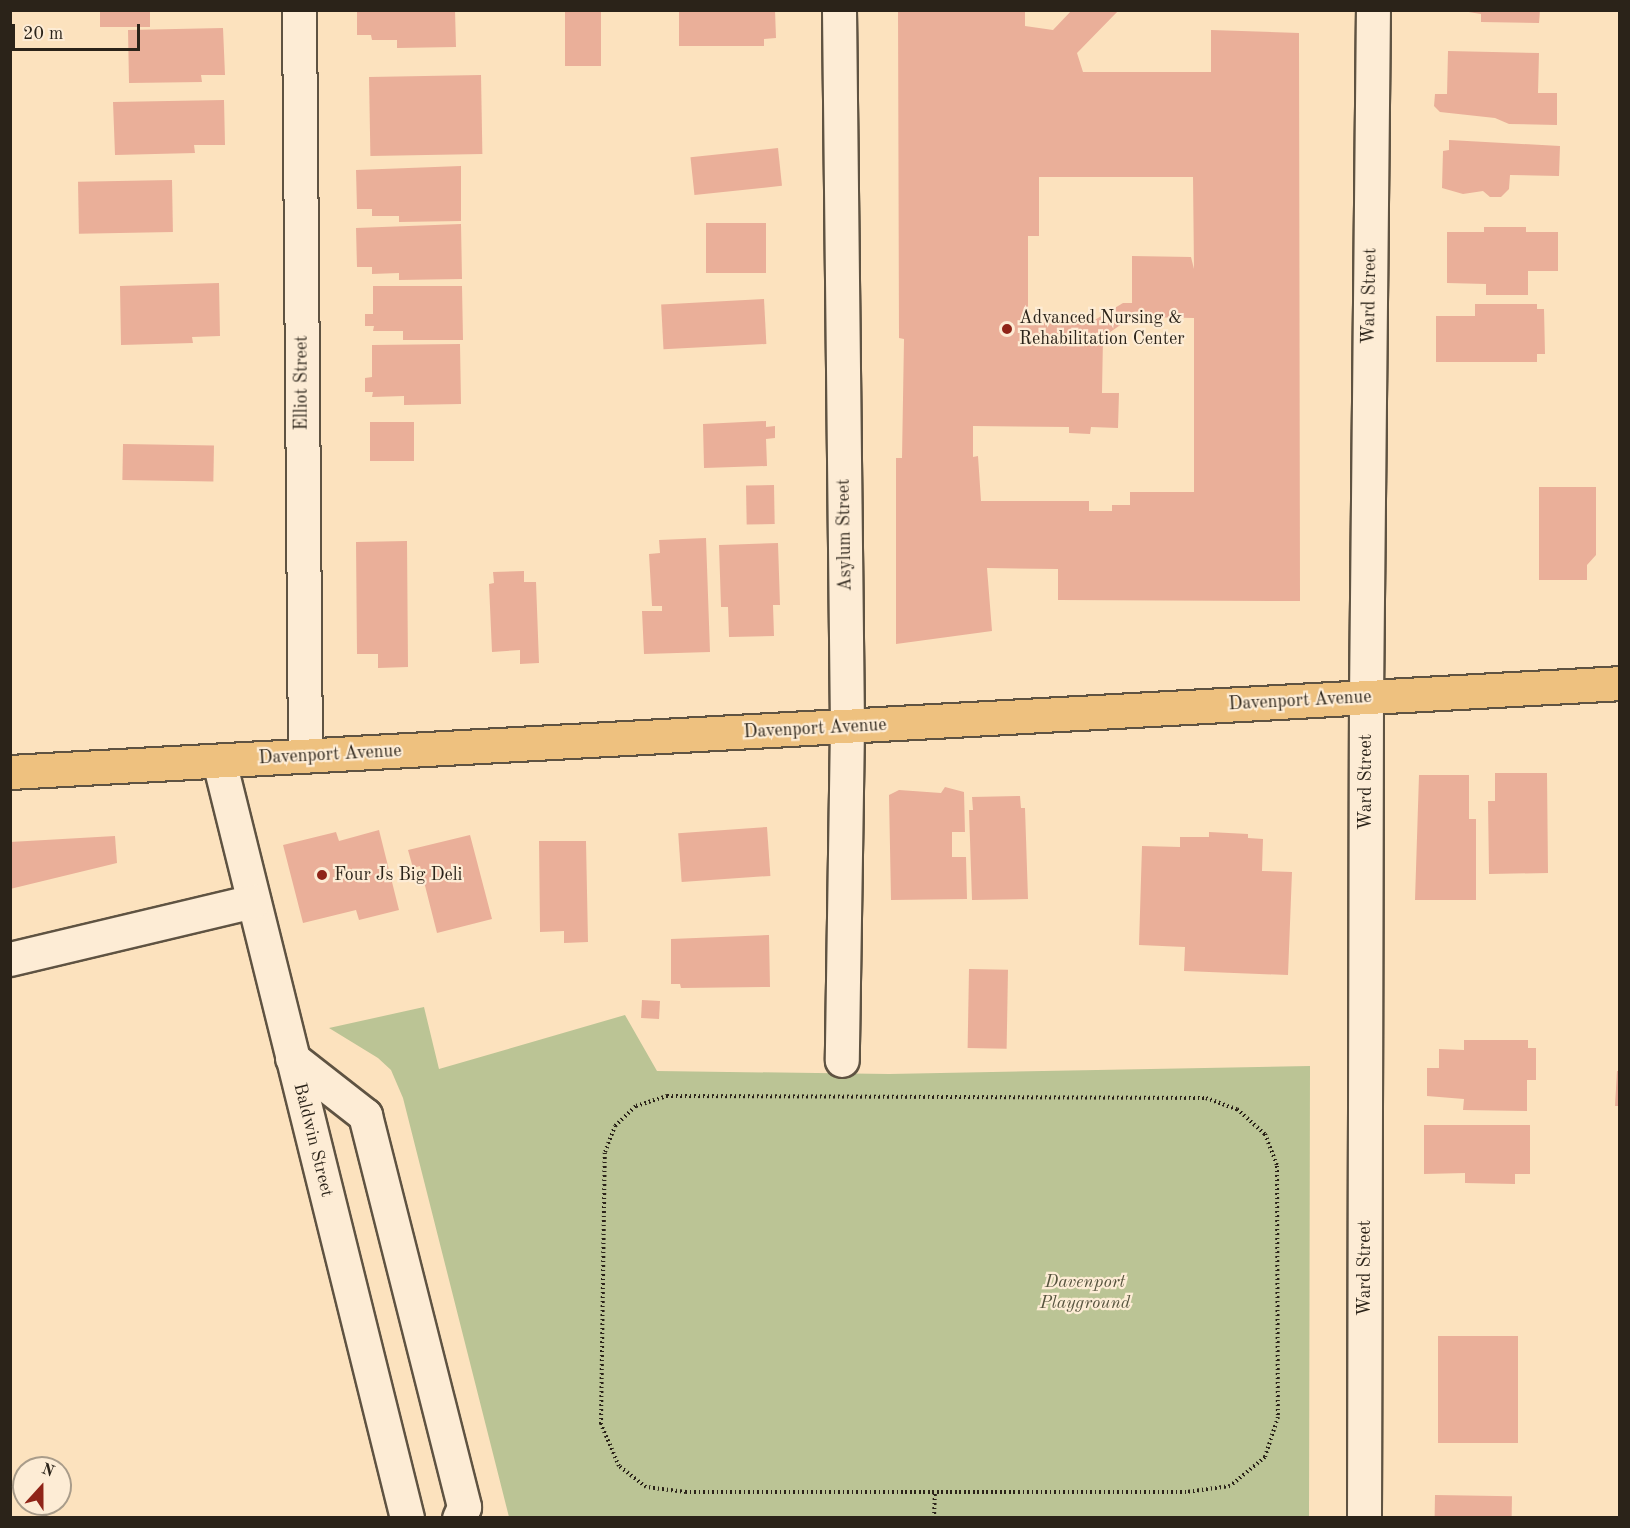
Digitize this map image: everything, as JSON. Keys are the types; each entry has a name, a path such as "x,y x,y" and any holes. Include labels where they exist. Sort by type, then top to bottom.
{"main road":[{"name":"Davenport Avenue","path":"10,772 1620,683"}],"street":[{"name":"Elliot Street","path":"299,10 305,756"},
{"name":"Asylum Street","path":"838,10 847,727 842,1060"},
{"name":"Ward Street","path":"1364,1518 1366,698 1373,10"},
{"name":"Baldwin Street","path":"219,761 407,1518"},
{"path":"10,959 254,901"},
{"path":"292,1058 365,1115 464,1507 459,1518"}],"path":[{"path":"667,1096 1206,1098 1237,1109 1265,1134 1277,1166 1278,1417 1265,1457 1230,1486 1186,1492 935,1492 687,1492 646,1487 619,1466 601,1424 605,1152 615,1126 636,1106 667,1096"},
{"path":"934,1518 935,1492"}],"green space":[{"name":"Davenport Playground","path":"424,1007 439,1069 625,1015 657,1071 889,1074 1310,1066 1309,1517 509,1517 403,1098 391,1070 378,1058 329,1028"}],"building":[{"path":"100,10 150,10 150,27 100,27"},
{"path":"455,10 456,47 397,48 397,40 372,40 371,35 357,35 357,12"},
{"path":"565,10 601,10 601,66 565,66"},
{"path":"679,10 775,10 776,38 764,39 764,46 679,46"},
{"name":"Advanced Nursing & Rehabilitation Center","path":"898,10 1025,10 1025,26 1053,30 1072,10 1119,10 1077,53 1083,72 1211,72 1211,30 1299,33 1300,601 1058,600 1058,569 987,568 992,631 896,644 896,458 902,458 904,339 899,338","holes":["1039,177 1193,177 1194,269 1191,257 1132,256 1132,303 1123,303 1093,321 1028,320 1028,236 1039,236","1132,317 1194,318 1194,492 1130,492 1130,505 1112,505 1112,511 1089,511 1089,501 981,501 978,456 973,457 973,426 1069,427 1069,433 1090,434 1091,427 1118,428 1119,393 1102,393 1103,337"]},
{"path":"1456,10 1540,10 1539,23 1481,22 1481,14"},
{"path":"223,28 225,75 201,75 202,82 129,83 128,30"},
{"path":"1448,51 1539,53 1538,93 1557,93 1557,125 1509,124 1495,118 1440,112 1434,106 1435,94 1447,94"},
{"path":"481,75 482,154 370,156 369,77"},
{"path":"224,100 225,145 194,145 195,153 115,155 113,102"},
{"path":"1449,140 1560,146 1559,176 1510,175 1509,189 1501,197 1490,197 1483,191 1463,194 1442,188 1443,151 1449,150"},
{"path":"778,148 782,186 694,195 690,157"},
{"path":"461,166 461,221 399,222 399,216 372,216 372,209 357,209 356,170"},
{"path":"172,180 173,232 79,234 78,182"},
{"path":"706,223 766,223 766,273 706,273"},
{"path":"461,224 462,279 399,280 399,273 372,274 372,267 357,267 356,228"},
{"path":"1484,227 1526,227 1526,232 1558,232 1558,271 1528,271 1528,295 1486,295 1486,284 1447,283 1447,232 1484,232"},
{"path":"219,283 220,336 192,337 193,343 121,345 120,286"},
{"path":"373,286 462,286 463,340 403,340 403,331 373,331 374,326 365,326 365,314 373,314"},
{"path":"764,299 766,344 663,349 661,304"},
{"path":"1475,304 1537,304 1537,309 1544,309 1545,354 1537,354 1537,362 1436,362 1436,316 1475,316"},
{"path":"460,344 461,404 404,405 404,396 372,397 373,392 365,392 365,378 372,377 372,345"},
{"path":"766,421 766,427 775,426 775,438 766,439 767,466 704,468 703,424"},
{"path":"370,422 414,422 414,461 370,461"},
{"path":"123,444 214,446 213,482 122,480"},
{"path":"746,485 774,485 775,524 747,524"},
{"path":"1539,487 1596,487 1596,555 1587,565 1587,580 1539,580"},
{"path":"706,538 710,652 644,654 642,611 662,611 662,606 652,606 649,554 660,553 659,540"},
{"path":"407,541 408,667 378,668 378,654 357,654 356,542"},
{"path":"778,543 780,605 773,605 774,636 729,637 728,607 721,607 719,545"},
{"path":"524,571 524,582 536,582 539,663 520,664 520,650 492,652 489,584 494,583 493,572"},
{"path":"1495,773 1547,773 1548,873 1489,874 1488,801 1495,801"},
{"path":"1419,775 1469,775 1469,819 1476,819 1476,900 1415,900"},
{"path":"945,787 964,792 965,832 952,832 952,857 966,857 967,899 891,900 889,795 899,790 941,793"},
{"path":"1020,796 1021,808 1025,808 1028,899 972,900 969,810 973,810 972,797"},
{"path":"767,827 770,876 682,882 678,833"},
{"path":"379,830 399,910 359,920 356,910 303,923 283,845 336,832 339,841"},
{"path":"1209,832 1248,834 1248,838 1263,839 1262,871 1292,872 1288,975 1184,971 1185,947 1139,945 1142,846 1180,847 1180,837 1209,837"},
{"path":"470,835 492,919 437,933 420,866 413,868 408,850"},
{"path":"115,836 117,863 10,889 10,842"},
{"path":"539,841 586,841 588,942 564,943 564,931 540,932"},
{"path":"769,935 770,987 681,988 680,984 671,984 671,939"},
{"path":"969,969 1008,970 1007,1049 968,1048"},
{"path":"642,1000 660,1001 659,1019 641,1018"},
{"path":"1464,1040 1528,1040 1528,1048 1536,1048 1536,1080 1527,1080 1527,1111 1463,1110 1464,1099 1427,1096 1427,1068 1439,1068 1439,1049 1464,1050"},
{"path":"1617,1071 1620,1071 1620,1106 1615,1106"},
{"path":"1424,1125 1530,1125 1530,1174 1515,1174 1515,1184 1465,1183 1465,1173 1424,1174"},
{"path":"1438,1336 1518,1336 1518,1443 1438,1443"},
{"path":"1435,1495 1512,1496 1512,1518 1435,1518"}],"place":[{"name":"Advanced Nursing & Rehabilitation Center","path":"1007,329"},
{"name":"Four Js Big Deli","path":"322,875"}]}
